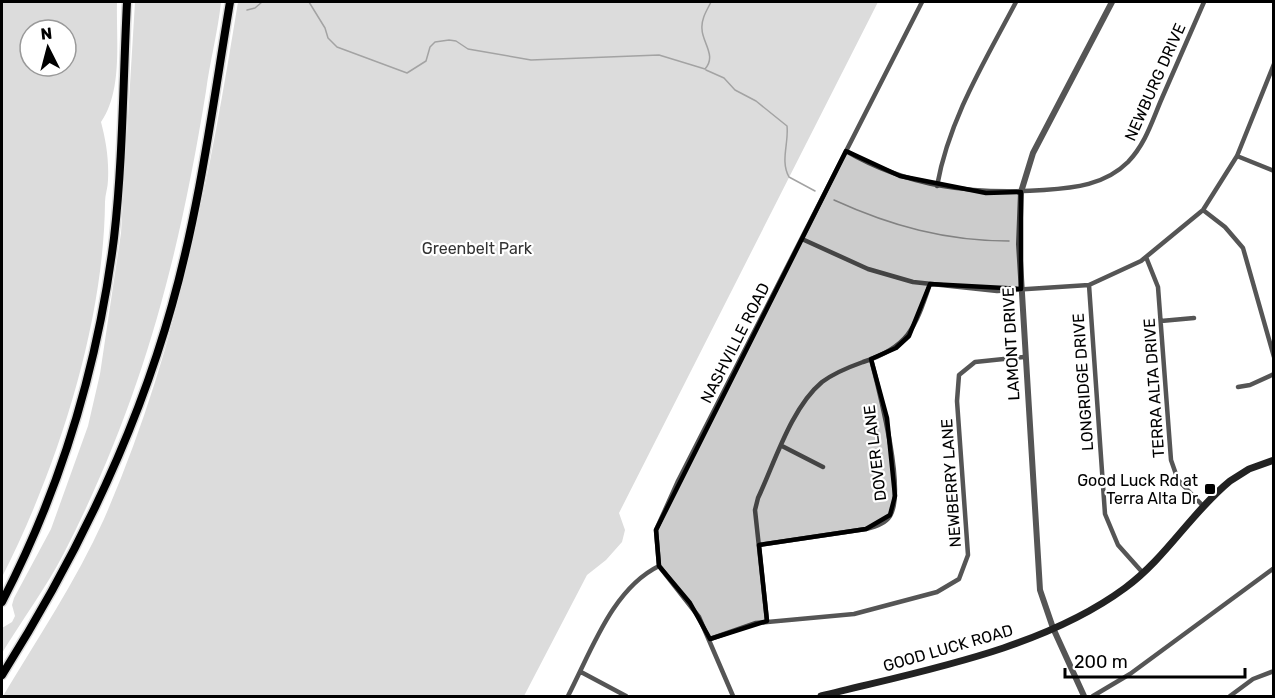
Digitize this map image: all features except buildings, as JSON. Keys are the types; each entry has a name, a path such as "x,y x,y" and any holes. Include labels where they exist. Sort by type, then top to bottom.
{"highway":[{"path":"2,602 29,545 60,467 76,420 99,330 118,192 127,2"},
{"path":"2,675 46,602 88,524 145,392 172,303 192,220 230,2"}],"main road":[{"name":"GOOD LUCK ROAD","path":"821,696 1018,643 1111,598 1143,573 1204,507 1239,475 1274,460"}],"street":[{"name":"NASHVILLE ROAD","path":"659,566 656,530 664,508 922,2"},
{"path":"938,186 944,154 956,116 1016,2"},
{"name":"LAMONT DRIVE","path":"1084,696 1053,628 1040,590 1024,357 1022,192 1033,153 1112,2"},
{"name":"NEWBURG DRIVE","path":"846,151 887,172 938,186 979,192 1022,192 1088,185 1105,178 1130,160 1149,130 1204,2"},
{"path":"802,239 868,269 930,284 980,290 1089,285 1146,258 1203,210 1237,156 1274,64"},
{"path":"1237,156 1274,171"},
{"path":"1203,210 1225,227 1243,248 1274,357"},
{"name":"TERRA ALTA DRIVE","path":"1146,258 1158,287 1171,460 1178,480 1204,507"},
{"path":"767,621 755,522 758,498 782,446 804,402 822,382 848,368 896,348 909,336 930,284"},
{"name":"LONGRIDGE DRIVE","path":"1089,285 1105,514 1113,538 1143,573"},
{"path":"1161,321 1194,318"},
{"name":"NEWBERRY LANE","path":"710,639 767,621 817,619 854,614 938,592 954,584 964,570 968,555 957,401 959,375 975,362 1024,357"},
{"name":"DOVER LANE","path":"759,545 866,529 880,525 890,515 895,496 886,418 872,359"},
{"path":"1238,387 1250,385 1274,374"},
{"path":"782,446 824,467"},
{"path":"568,696 620,598 634,582 659,566 690,603 710,639 733,696"},
{"path":"1093,696 1157,654 1274,568"},
{"path":"1230,696 1253,679 1274,671"},
{"path":"582,672 626,696"}],"highlighted area":[{"path":"846,151 900,176 986,193 1021,192 1021,289 930,284 909,336 896,348 871,359 887,418 895,496 890,515 866,529 759,545 767,621 710,639 690,603 659,566 656,530"}],"green space":[{"path":"2,2 117,2 117,64 113,95 101,122 107,150 108,183 103,249 96,297 74,395 41,490 2,577"},
{"path":"135,2 221,2 183,212 154,328 115,440 64,553 2,653 2,628 12,622 15,616 12,605 14,598 51,529 88,426 100,374 121,233"},
{"name":"Greenbelt Park","path":"238,2 878,2 619,513 625,530 622,542 606,560 587,575 524,696 3,696 56,609 93,542 130,456 152,393 171,329 202,200"}],"waterway":[{"path":"205,2 211,2"},
{"path":"247,10 255,8 262,2"},
{"path":"309,2 325,28 328,38 337,47 407,73 426,61 430,47 435,42 449,40 456,41 468,49 531,60 659,55 705,69 710,59 702,25 711,2"},
{"path":"706,70 724,78 735,90 756,101 787,126 786,171 789,177 815,191"},
{"path":"834,200 919,230 963,238 1009,241"}],"place":[{"name":"Good Luck Rd at Terra Alta Dr","path":"1210,489"}]}
